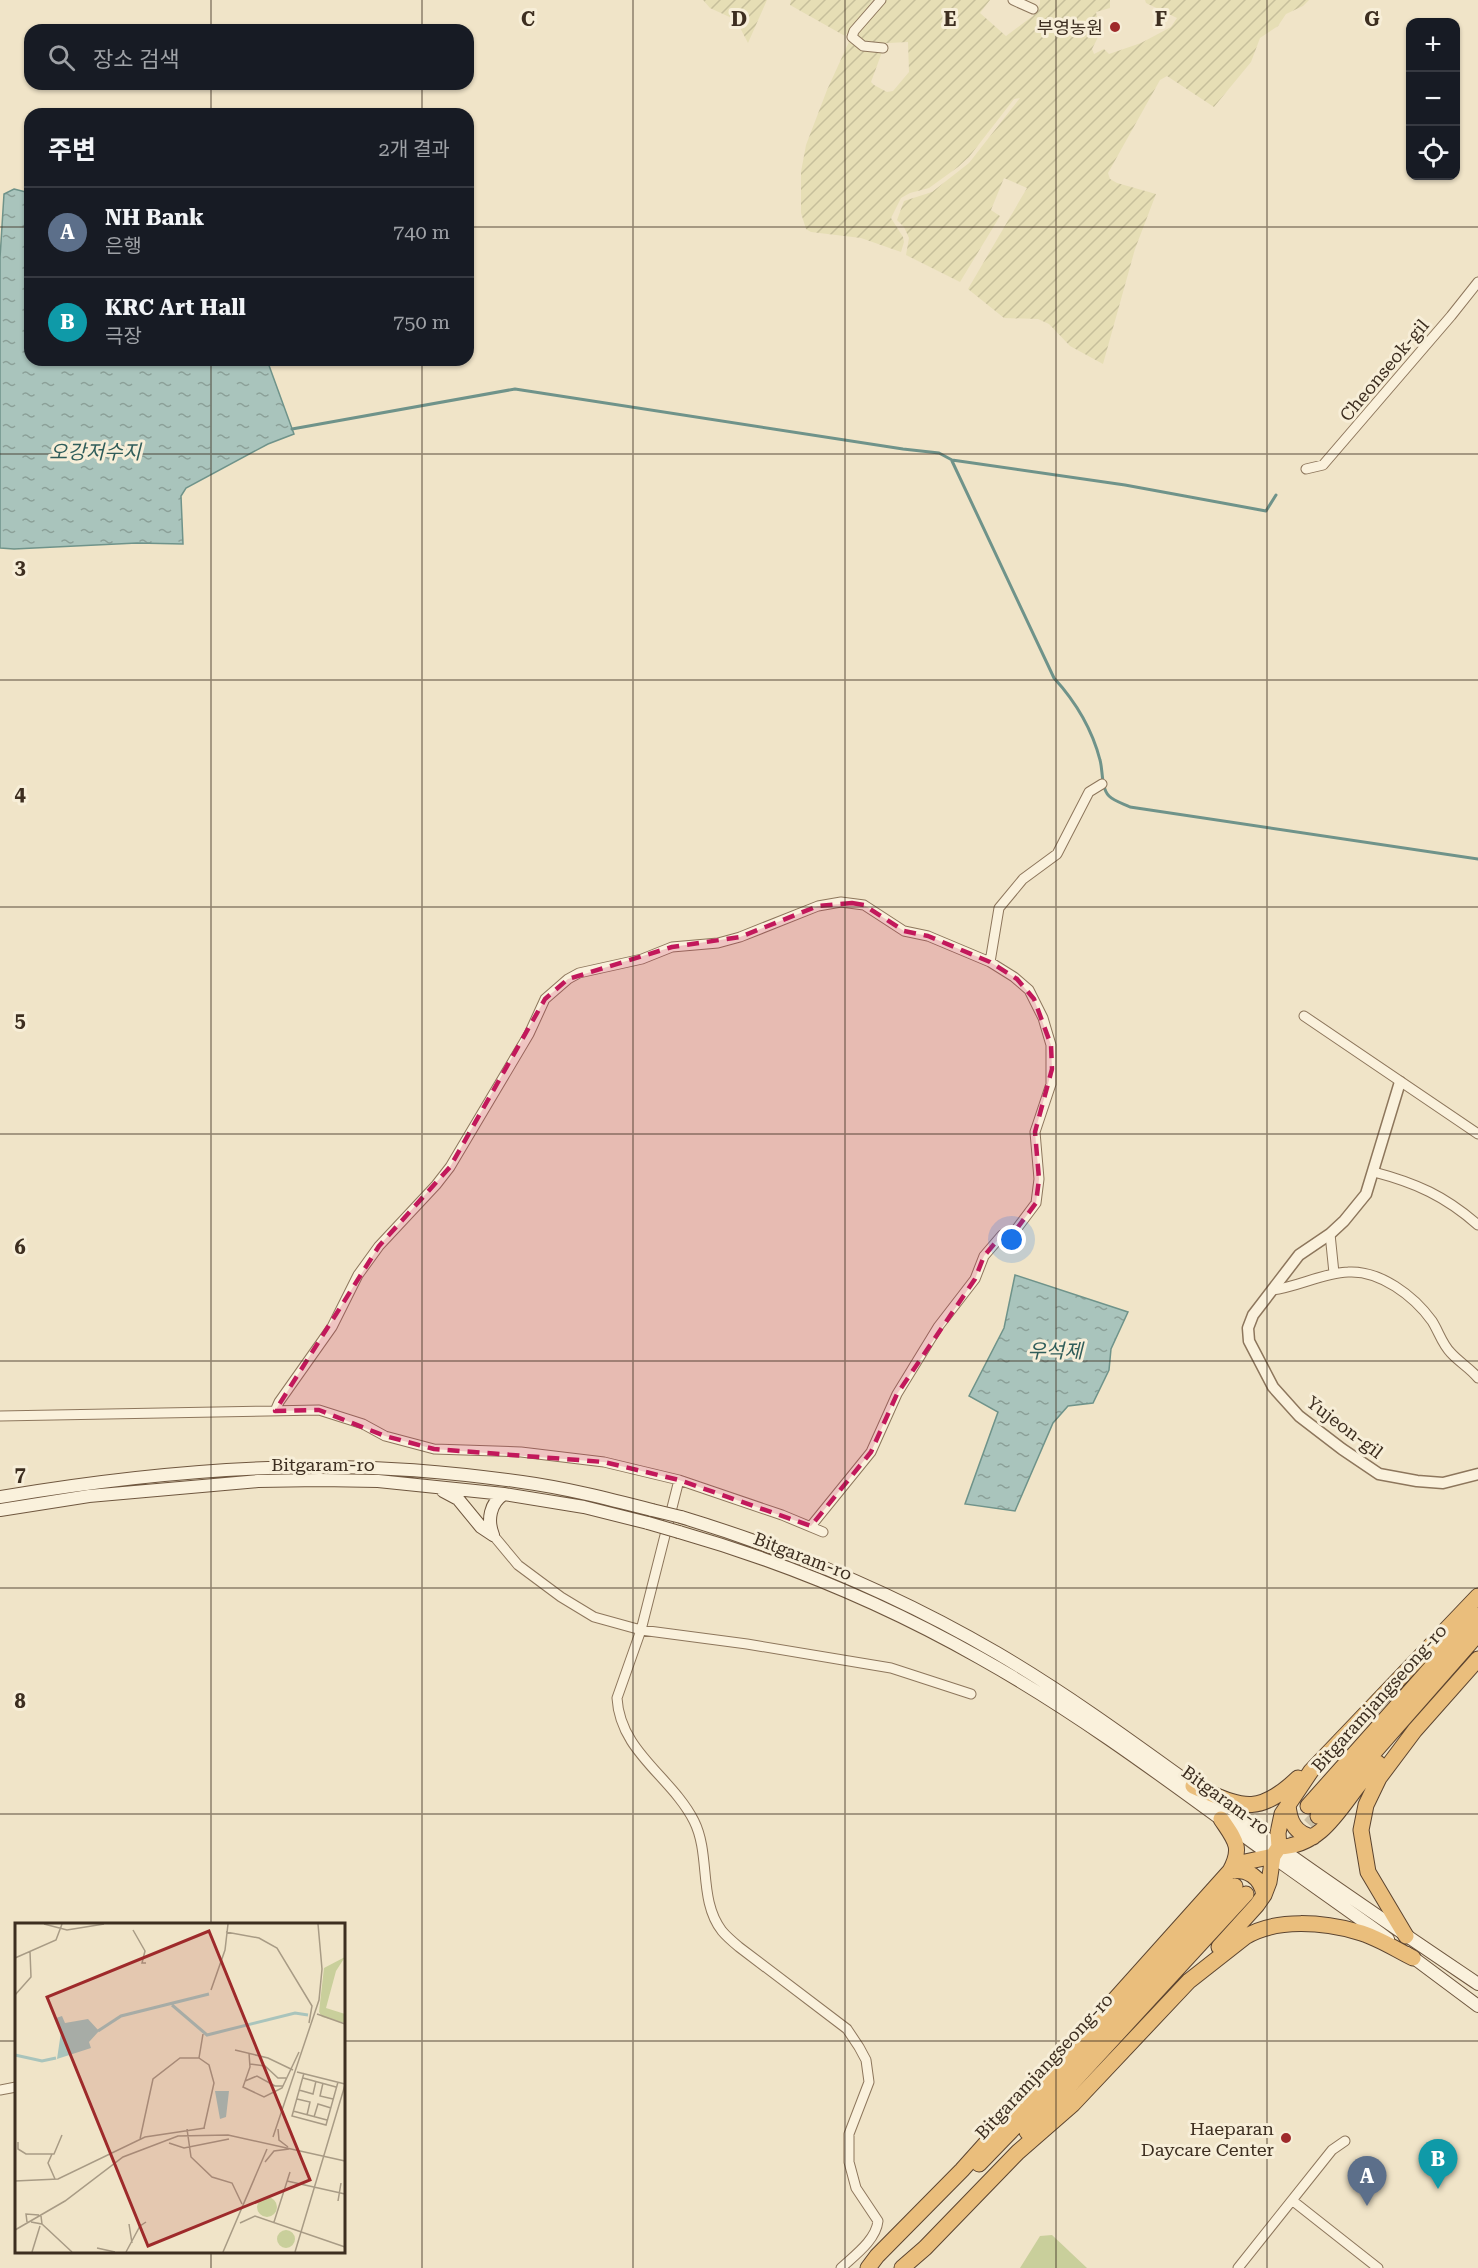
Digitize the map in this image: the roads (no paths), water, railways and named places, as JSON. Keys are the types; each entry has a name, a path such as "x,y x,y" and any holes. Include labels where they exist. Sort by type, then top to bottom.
{"highway":[{"path":"902,2268 925,2248 1018,2152 1073,2104 1257,1905 1269,1882 1280,1826 1288,1804 1311,1771 1478,1596"},
{"name":"Bitgaramjangseong-ro","path":"1478,1615 1313,1811 1478,1634"},
{"path":"1406,1936 1368,1872 1361,1830 1372,1790 1415,1730 1478,1659"},
{"path":"1230,1871 1313,1837 1330,1823 1374,1766 1415,1730"},
{"path":"1193,1786 1241,1805 1279,1796 1301,1775 1311,1771"},
{"path":"1288,1804 1290,1820 1295,1828 1306,1836 1313,1837"},
{"path":"868,2268 877,2256 962,2170 1230,1871 1238,1852 1236,1842 1221,1819"},
{"path":"1230,1871 1239,1869 1252,1874 1261,1883 1264,1895"},
{"name":"Bitgaramjangseong-ro","path":"877,2268 1072,2068 1240,1890 1040,2118 934,2228 892,2268"},
{"path":"1189,1981 1253,1932 1285,1924 1325,1925 1360,1932 1413,1958"}],"main road":[{"name":"Bitgaram-ro","path":"0,1497 117,1480 236,1470 319,1467 423,1472 524,1482 593,1495 681,1517 772,1547 877,1591 936,1620 996,1653 1104,1720 1478,2006"},
{"name":"Bitgaram-ro","path":"0,1510 89,1496 258,1481 378,1482 504,1494 584,1507 722,1544 807,1575 916,1624 980,1658 1071,1713 1221,1819 1276,1852 1478,1984"},
{"path":"437,1488 458,1499 481,1527 493,1535"},
{"path":"493,1535 489,1526 491,1510 497,1498 504,1494"}],"street":[{"path":"881,0 854,31 852,37 863,46 883,48"},
{"path":"1013,0 1033,9"},
{"name":"Cheonseok-gil","path":"1306,469 1323,465 1478,282"},
{"path":"990,962 999,908 1023,879 1057,854 1089,792 1102,784"},
{"path":"275,1411 332,1327 358,1275 379,1246 450,1167 517,1050 529,1034 545,999 568,979 579,973 642,959 672,947 718,943 740,937 818,906 840,902 864,905 904,932 928,936 990,962 1014,977 1029,990 1043,1018 1051,1045 1051,1084 1035,1132 1040,1179 1036,1203 1015,1231 1002,1235 984,1256 975,1279 938,1327 897,1394 871,1452 811,1526"},
{"path":"1304,1016 1478,1134"},
{"name":"Yujeon-gil","path":"1400,1082 1370,1187 1360,1204 1330,1234 1299,1255 1250,1323 1250,1341 1273,1387 1299,1416 1379,1474 1443,1483 1477,1473"},
{"path":"1374,1172 1410,1182 1433,1192 1478,1225"},
{"path":"1330,1234 1334,1273"},
{"path":"1272,1290 1334,1273 1350,1271 1376,1276 1409,1298 1432,1321 1452,1354 1478,1378"},
{"path":"0,1416 319,1410 363,1424 385,1436 434,1449 521,1452 604,1462 679,1480 823,1532"},
{"path":"679,1480 641,1630 617,1698 618,1707 626,1731 637,1751 684,1805 696,1824 704,1851 707,1888 717,1922 723,1932 739,1947 847,2029 866,2060 869,2082 849,2134 848,2152 856,2188 878,2221 877,2230 841,2268"},
{"path":"493,1535 518,1565 561,1597 594,1617 641,1630 747,1644 891,1668 971,1694"},
{"path":"0,2090 15,2087"},
{"path":"1238,2268 1332,2150 1345,2140"},
{"path":"1293,2201 1378,2268"}],"water":[{"name":"오강저수지","path":"14,189 24,192 24,366 269,366 294,434 268,444 186,488 181,496 183,544 137,543 0,548 0,258 4,194"},
{"name":"우석제","path":"1015,1275 1128,1312 1111,1349 1109,1370 1093,1403 1068,1406 1053,1423 1015,1511 965,1504 998,1412 969,1396 1004,1328"}],"waterway":[{"path":"292,429 515,389 939,453 952,460 1125,485 1266,511 1276,495"},
{"path":"952,461 1054,678 1076,706 1087,726 1097,749 1106,793 1111,798 1130,807 1478,859"}],"tunnel":[{"path":"1294,1842 1318,1816"}],"place":[{"name":"부영농원","path":"1115,27"},
{"name":"Haeparan Daycare Center","path":"1286,2138"},
{"name":"KRC Art Hall","path":"1438,2189"},
{"name":"NH Bank","path":"1367,2206"}]}
